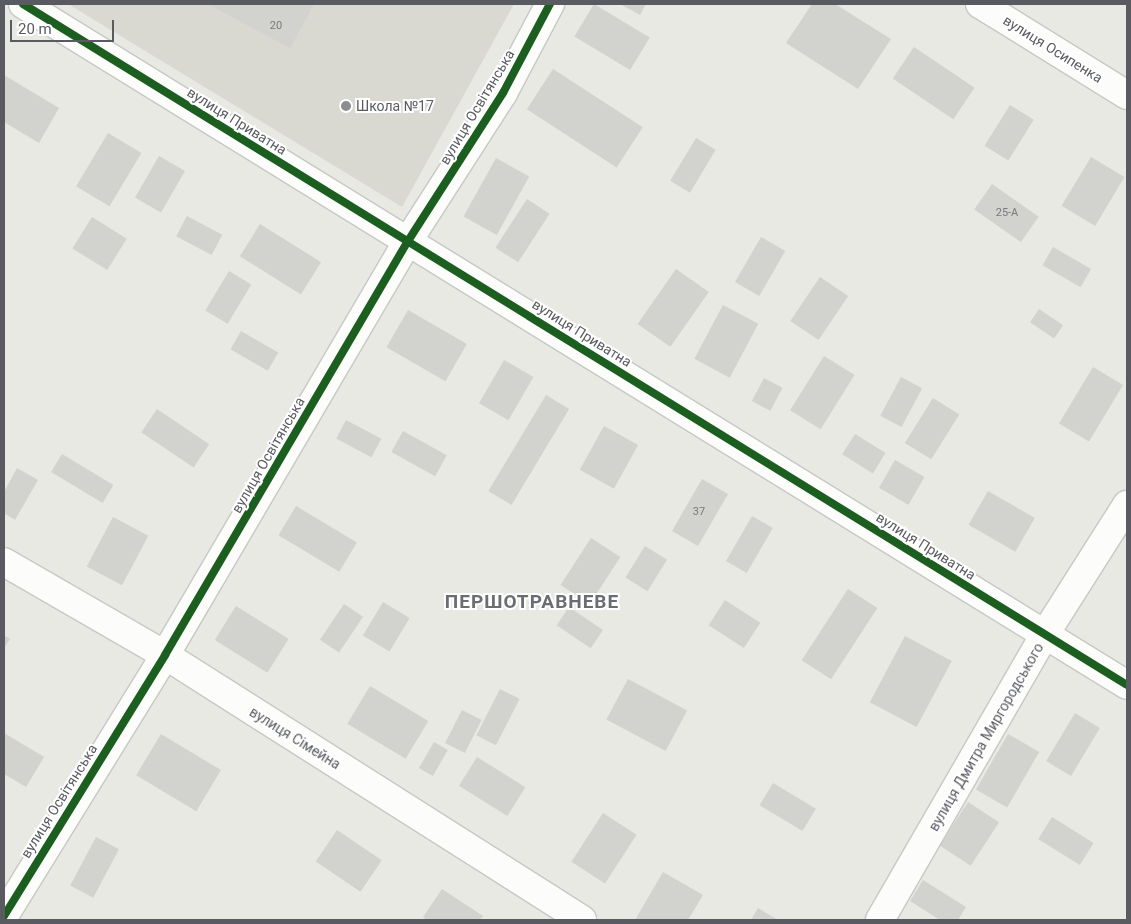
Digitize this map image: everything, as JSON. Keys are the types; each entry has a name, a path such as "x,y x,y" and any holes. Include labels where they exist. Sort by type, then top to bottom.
{"street":[{"name":"вулиця Приватна","path":"22,4 1127,684"},
{"name":"вулиця Освітянська","path":"4,916 166,655 408,241 503,92 550,4"},
{"name":"вулиця Осипенка","path":"980,4 1127,95"},
{"name":"вулиця Дмитра Миргородського","path":"880,920 1045,634 1127,506"},
{"name":"вулиця Сімейна","path":"4,562 166,655 582,920"}],"shaded area":[{"name":"Школа №17","path":"68,4 514,4 402,207"}],"building":[{"path":"208,4 314,4 290,48"},
{"path":"594,4 650,37 630,70 574,37"},
{"path":"620,4 646,4 640,15"},
{"path":"812,4 835,4 891,39 858,89 786,43"},
{"path":"914,47 975,88 953,119 893,79"},
{"path":"553,69 643,127 617,168 527,109"},
{"path":"4,75 59,108 39,143 4,122"},
{"path":"1010,105 1034,120 1008,161 985,146"},
{"path":"108,133 141,153 109,206 76,186"},
{"path":"696,138 716,150 690,193 670,181"},
{"path":"159,156 185,171 161,213 135,198"},
{"path":"1091,157 1124,177 1095,226 1062,206"},
{"path":"496,158 529,176 497,235 464,217"},
{"path":"992,184 1039,217 1021,242 974,209"},
{"path":"527,199 550,214 518,262 495,248"},
{"path":"187,216 222,235 212,255 176,236"},
{"path":"92,217 127,239 107,270 72,248"},
{"path":"260,224 321,262 301,294 240,256"},
{"path":"761,237 785,251 759,296 735,282"},
{"path":"1053,247 1091,269 1081,287 1042,265"},
{"path":"676,269 709,292 670,347 638,324"},
{"path":"229,271 251,284 228,324 205,310"},
{"path":"820,277 848,296 819,340 790,321"},
{"path":"723,305 758,324 730,378 694,359"},
{"path":"1039,309 1063,325 1054,338 1030,322"},
{"path":"408,310 467,344 445,381 386,347"},
{"path":"241,331 278,352 268,371 230,349"},
{"path":"824,356 855,375 821,429 790,410"},
{"path":"504,360 533,377 508,420 479,403"},
{"path":"1093,367 1123,385 1089,442 1059,424"},
{"path":"901,377 922,388 902,427 880,416"},
{"path":"764,378 783,388 770,411 752,401"},
{"path":"546,395 569,409 511,505 488,491"},
{"path":"933,398 959,414 931,459 905,443"},
{"path":"157,409 209,444 194,467 141,432"},
{"path":"346,420 381,439 371,457 336,439"},
{"path":"604,426 638,445 614,489 580,470"},
{"path":"403,431 447,455 435,476 391,452"},
{"path":"855,434 886,453 873,473 842,454"},
{"path":"62,454 113,485 103,503 51,472"},
{"path":"895,460 924,477 908,505 879,488"},
{"path":"17,468 38,480 15,520 4,513 4,492"},
{"path":"702,479 728,494 698,546 672,531"},
{"path":"988,491 1035,518 1015,552 969,525"},
{"path":"296,506 357,543 339,572 278,535"},
{"path":"752,516 773,528 747,573 726,561"},
{"path":"113,517 148,536 122,585 87,566"},
{"path":"591,538 620,557 590,604 561,585"},
{"path":"645,546 667,560 647,591 625,577"},
{"path":"848,589 877,608 831,679 802,660"},
{"path":"725,600 760,623 744,648 709,625"},
{"path":"383,602 410,618 389,651 363,635"},
{"path":"344,604 363,617 339,653 320,640"},
{"path":"236,606 289,639 267,673 215,640"},
{"path":"569,607 603,630 591,648 557,625"},
{"path":"4,635 10,639 4,648"},
{"path":"905,636 952,661 917,727 870,702"},
{"path":"628,679 687,710 666,751 606,720"},
{"path":"370,686 428,721 406,759 347,724"},
{"path":"500,689 520,699 496,745 476,735"},
{"path":"462,710 482,720 465,753 445,743"},
{"path":"1075,713 1100,728 1071,776 1046,761"},
{"path":"4,733 44,757 26,787 4,774"},
{"path":"161,734 221,770 196,811 136,775"},
{"path":"1008,734 1039,752 1007,807 976,789"},
{"path":"434,742 448,750 433,776 419,768"},
{"path":"477,757 525,787 507,816 459,786"},
{"path":"773,783 816,809 802,831 760,805"},
{"path":"968,802 999,822 971,866 940,846"},
{"path":"603,813 637,835 605,883 571,862"},
{"path":"1052,817 1094,843 1080,865 1038,839"},
{"path":"337,830 382,860 361,892 316,862"},
{"path":"96,837 119,849 93,898 70,886"},
{"path":"663,872 703,895 688,920 635,920"},
{"path":"923,880 966,907 958,920 940,920 910,901"},
{"path":"442,889 483,916 480,920 427,920 423,917"},
{"path":"758,908 778,920 751,920"}],"cycle path":[{"path":"23,4 1127,685"},
{"path":"4,916 165,655 408,241 503,93 550,4"}],"place":[{"name":"Школа №17","path":"346,106"}],"district":[{"name":"ПЕРШОТРАВНЕВЕ","path":"532,602"}]}
